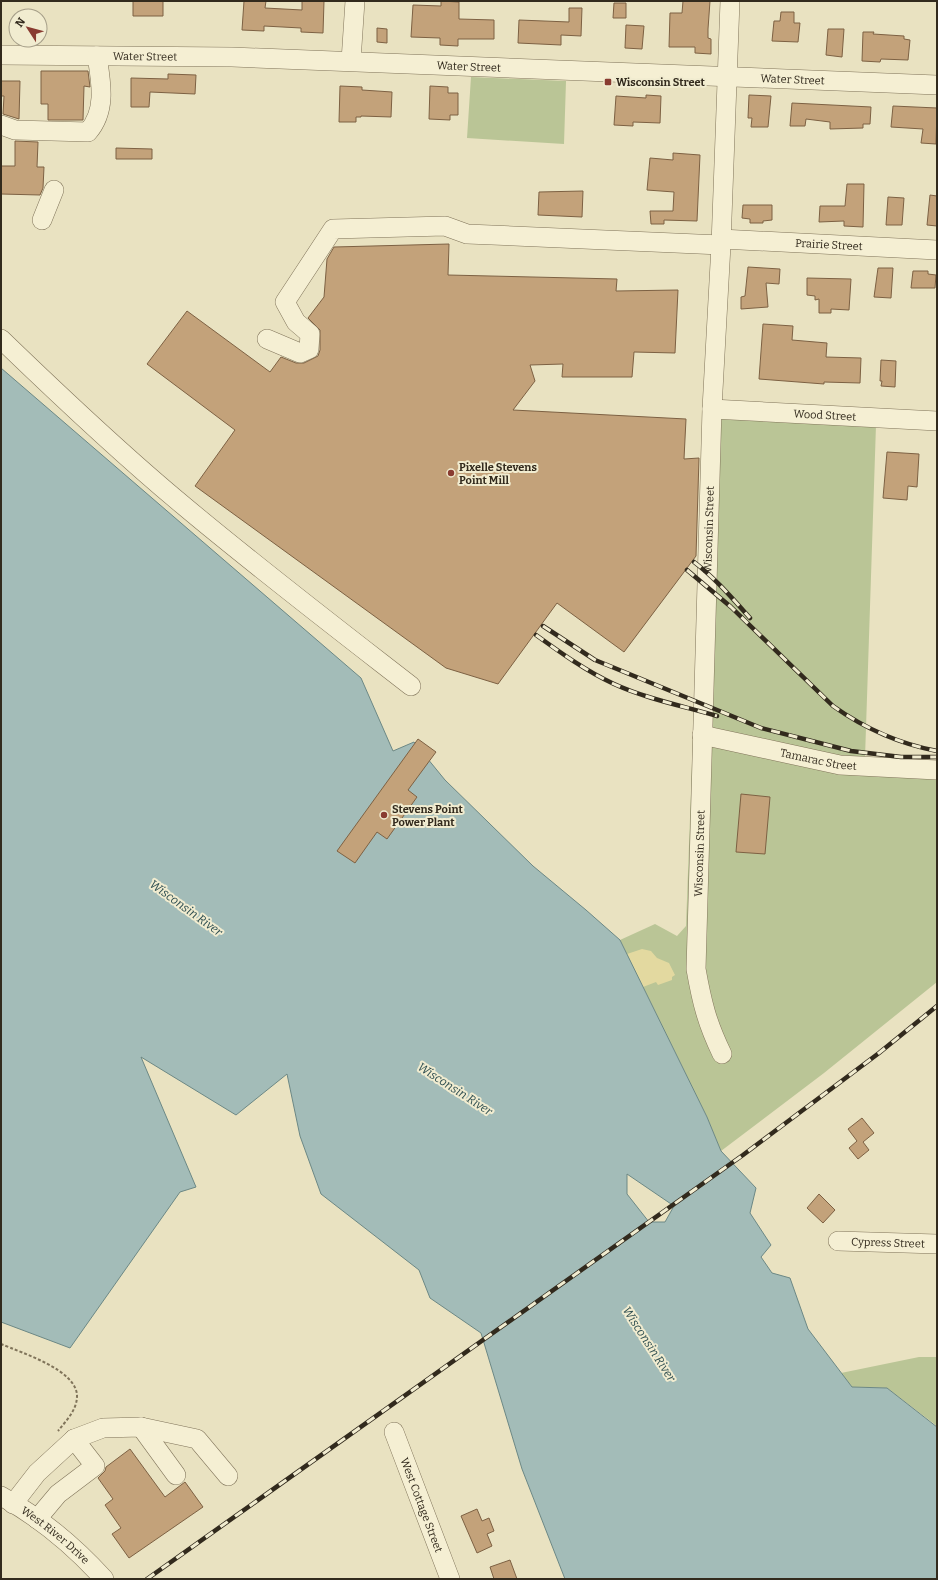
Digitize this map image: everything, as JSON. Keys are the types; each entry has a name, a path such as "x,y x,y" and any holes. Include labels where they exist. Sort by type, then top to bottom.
{"street":[{"path":"351,61 355,1"},
{"name":"Wisconsin Street","path":"722,1054 708,1024 696,969 712,409 721,242 730,1"},
{"name":"Water Street","path":"1,55 232,56 937,85"},
{"path":"1,125 16,130 88,132 94,124 101,103 101,80 97,56"},
{"path":"42,220 54,190"},
{"name":"Prairie Street","path":"267,338 300,353 309,349 310,334 296,322 285,302 333,229 445,226 467,234 937,250"},
{"path":"1,339 87,422 183,506 302,602 411,686"},
{"name":"Wood Street","path":"712,409 937,421"},
{"name":"Tamarac Street","path":"702,736 840,765 937,770"},
{"name":"Cypress Street","path":"838,1241 937,1244"},
{"path":"141,1427 176,1476"},
{"path":"7,1500 74,1439 103,1428 141,1427 197,1439 228,1476"},
{"name":"West Cottage Street","path":"394,1432 450,1579"},
{"path":"37,1519 58,1494 95,1466 74,1439"},
{"name":"West River Drive","path":"7,1500 37,1519 77,1552 104,1579"}],"path":[{"path":"1,1344 61,1371 72,1382 76,1389 77,1397 75,1407 55,1435"}],"green space":[{"path":"471,77 566,81 564,144 467,138"},
{"path":"705,411 876,425 865,758 937,762 937,982 824,1073 721,1151 707,1117 620,940 655,924 677,936 686,926"},
{"path":"919,1357 937,1357 937,1426 887,1388 852,1387 841,1373"}],"sand":[{"path":"642,949 651,951 657,958 669,963 675,975 672,977 672,980 658,985 656,982 643,987 627,954"}],"water":[{"name":"Wisconsin River","path":"1,368 361,678 393,751 414,742 445,780 533,866 620,940 707,1117 721,1151 756,1188 750,1213 771,1245 761,1257 772,1273 790,1278 808,1329 852,1387 887,1388 937,1427 937,1579 565,1579 522,1469 481,1333 430,1298 419,1270 321,1194 300,1136 287,1074 236,1115 141,1057 196,1187 180,1192 70,1348 1,1322","holes":["627,1174 674,1206 665,1222 649,1222 627,1194"]}],"building":[{"path":"133,1 163,1 163,16 133,16"},
{"path":"244,1 266,1 265,8 302,10 302,1 324,1 323,33 301,32 301,28 264,26 264,31 242,30"},
{"path":"441,1 459,2 459,19 494,20 494,39 458,39 458,46 440,45 440,38 411,37 413,5 441,6"},
{"path":"683,1 710,1 708,38 711,39 711,54 695,53 695,47 669,47 670,13 682,13"},
{"path":"614,3 626,3 626,18 613,18"},
{"path":"569,8 582,8 581,36 561,35 561,45 518,43 519,20 569,22"},
{"path":"781,12 794,12 794,23 800,23 798,42 772,41 774,21 780,21"},
{"path":"626,25 644,26 642,49 625,48"},
{"path":"377,28 387,29 387,43 377,42"},
{"path":"828,29 844,29 842,57 826,55"},
{"path":"863,32 904,36 904,39 910,40 908,60 881,59 880,62 862,61"},
{"path":"41,71 88,71 90,87 84,86 83,120 48,120 48,104 41,104"},
{"path":"168,74 196,75 195,94 150,92 149,107 131,107 131,78 168,79"},
{"path":"1,81 20,81 19,119 3,114 4,96 1,96"},
{"path":"340,86 362,87 362,90 392,92 391,117 361,116 356,117 356,122 339,122"},
{"path":"430,86 448,87 448,93 458,93 458,115 450,115 450,120 429,119"},
{"path":"646,95 661,96 660,123 633,122 633,126 614,125 616,96 646,98"},
{"path":"749,95 771,96 768,127 751,127 752,118 748,118"},
{"path":"792,103 871,107 870,124 863,124 863,128 830,129 830,122 806,119 805,126 790,126"},
{"path":"893,106 937,108 936,144 921,143 923,129 891,127"},
{"path":"15,141 38,142 37,167 44,167 43,188 40,195 1,194 1,166 15,166"},
{"path":"116,148 152,149 152,159 116,159"},
{"path":"673,153 700,155 697,221 664,220 664,224 651,224 650,211 673,211 674,192 647,190 650,158 673,160"},
{"path":"847,184 864,184 863,227 844,226 844,221 819,222 820,206 845,206"},
{"path":"583,191 582,217 538,215 539,192"},
{"path":"930,195 937,196 937,226 927,225"},
{"path":"888,197 904,198 902,225 886,225"},
{"path":"743,205 772,205 772,220 763,221 763,223 750,223 750,219 742,218"},
{"name":"Pixelle Stevens Point Mill","path":"449,244 448,275 617,279 616,291 678,290 675,353 634,352 632,377 562,377 563,364 530,365 535,381 513,410 686,419 684,459 699,458 696,556 624,652 557,603 498,684 446,668 195,486 235,430 147,364 187,311 270,372 281,357 296,363 304,363 318,356 320,350 320,330 308,318 324,297 327,259 334,247"},
{"path":"748,267 780,269 779,284 766,283 768,307 741,309 741,297 745,296"},
{"path":"878,268 893,268 891,298 874,297"},
{"path":"913,271 928,271 928,274 936,275 935,288 911,288"},
{"path":"807,278 851,279 849,310 831,309 831,313 819,313 819,299 815,300 815,296 807,295"},
{"path":"763,324 793,326 792,340 827,343 826,357 861,358 860,383 824,382 824,384 759,379"},
{"path":"881,360 896,361 895,387 881,386"},
{"path":"887,452 919,454 917,487 908,486 907,500 883,498"},
{"name":"Stevens Point Power Plant","path":"418,739 436,752 408,790 417,797 387,839 377,832 355,863 337,851"},
{"path":"741,794 770,797 765,854 736,852"},
{"path":"862,1118 874,1133 863,1142 869,1150 858,1159 849,1148 857,1141 848,1129"},
{"path":"819,1194 835,1210 823,1223 807,1208"},
{"path":"130,1449 165,1497 185,1482 203,1507 129,1558 112,1534 121,1528 105,1505 113,1499 98,1478 105,1471 106,1467"},
{"path":"477,1509 482,1521 489,1518 494,1531 487,1534 492,1546 477,1553 461,1516"},
{"path":"510,1560 517,1579 494,1579 490,1567"}],"railway":[{"path":"694,562 716,581 750,618"},
{"path":"687,570 731,607 833,706 857,721 883,734 910,744 937,751"},
{"path":"543,626 595,660 761,728 851,751 901,757 937,757"},
{"path":"536,635 584,668 614,684 652,698 717,716"},
{"path":"147,1579 743,1155 879,1053 937,1006"}],"place":[{"name":"Wisconsin Street","path":"608,82"},
{"name":"Pixelle Stevens Point Mill","path":"451,473"},
{"name":"Stevens Point Power Plant","path":"384,815"}]}
